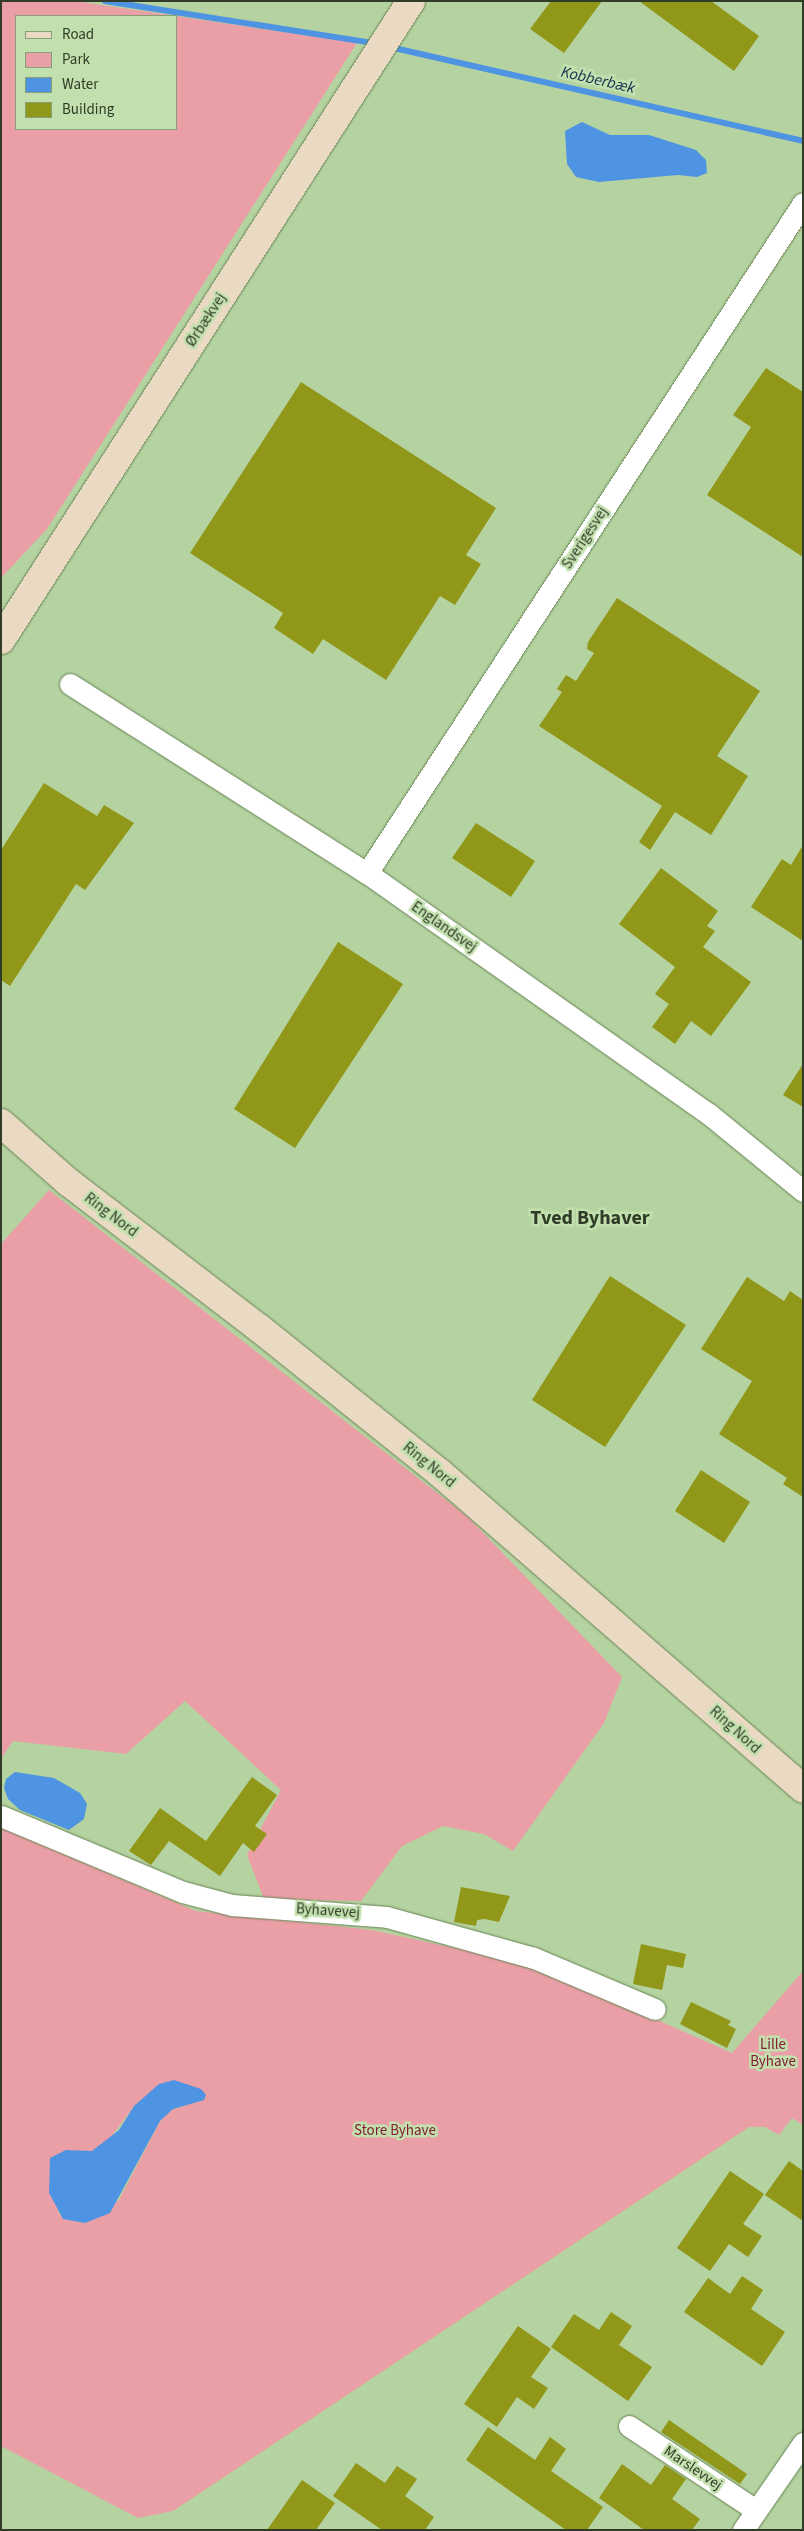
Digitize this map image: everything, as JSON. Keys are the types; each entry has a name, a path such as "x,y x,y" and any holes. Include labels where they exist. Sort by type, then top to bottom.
{"main road":[{"name":"Ørbækvej","path":"1,640 411,1"},
{"name":"Ring Nord","path":"1,1123 68,1182 259,1328 440,1474 775,1766 803,1788"},
{"name":"Ring Nord","path":"1,1142 68,1182"},
{"name":"Ring Nord","path":"775,1766 803,1795"}],"street":[{"name":"Sverigesvej","path":"367,873 803,203"},
{"name":"Englandsvej","path":"70,684 367,873 709,1114 803,1191"},
{"name":"Byhavevej","path":"1,1816 182,1892 232,1905 347,1911 396,1919 534,1958 655,2009"},
{"name":"Marslevvej","path":"630,2426 756,2510"},
{"path":"743,2530 803,2443"}],"green space":[{"path":"1,1 75,1 169,15 15,15 15,130 178,130 178,16 357,43 47,529 1,578"},
{"path":"49,1190 468,1517 622,1677 604,1723 513,1851 484,1834 443,1826 402,1846 361,1901 264,1899 247,1855 281,1790 185,1701 126,1754 13,1741 1,1759 1,1244"},
{"name":"Store Byhave","path":"1,1827 196,1911 372,1930 533,1965 732,2053 803,1971 803,2125 792,2118 779,2135 765,2127 749,2127 173,2511 138,2518 1,2446","holes":["203,2100 173,2109 160,2121 119,2200 85,2223 64,2219 58,2212 81,2151 92,2152 109,2140 134,2106"]}],"water":[{"path":"582,122 610,135 649,135 696,150 706,160 707,173 697,177 678,175 599,182 576,177 567,164 565,131"},
{"path":"15,1772 54,1778 80,1793 87,1804 84,1819 69,1830 20,1810 8,1799 4,1788 6,1779"},
{"path":"174,2080 201,2089 206,2095 204,2100 173,2109 160,2121 110,2213 85,2223 63,2219 49,2193 50,2158 66,2150 92,2151 119,2130 134,2106 159,2084"}],"building":[{"path":"551,1 602,1 564,53 530,29"},
{"path":"639,1 711,1 759,36 734,71"},
{"path":"766,368 803,392 803,557 707,495 751,427 733,415"},
{"path":"301,382 496,508 466,555 481,564 455,605 440,596 386,680 323,639 313,654 274,628 283,613 190,553"},
{"path":"617,598 760,691 717,756 748,776 711,835 675,812 650,850 639,842 662,806 539,726 562,692 557,689 566,675 576,681 594,653 587,649 588,642"},
{"path":"44,783 97,816 104,805 134,823 85,890 76,884 10,986 1,980 1,850"},
{"path":"476,823 535,861 511,897 452,858"},
{"path":"803,845 803,941 751,907 782,859 791,865"},
{"path":"661,868 718,911 707,926 715,931 703,947 751,982 711,1036 691,1021 675,1044 652,1027 669,1004 655,994 675,967 619,924"},
{"path":"338,942 403,984 295,1148 234,1109"},
{"path":"803,1064 803,1107 783,1095"},
{"path":"610,1276 686,1325 605,1447 532,1400"},
{"path":"747,1277 784,1301 790,1291 803,1300 803,1497 783,1484 787,1478 719,1434 752,1381 701,1349"},
{"path":"701,1470 750,1502 724,1543 675,1511"},
{"path":"252,1777 277,1795 255,1826 267,1834 254,1852 243,1843 220,1876 169,1841 151,1865 129,1851 160,1808 206,1841"},
{"path":"461,1887 510,1896 499,1922 485,1919 477,1920 476,1926 454,1922"},
{"path":"641,1944 686,1954 683,1968 667,1965 662,1990 633,1984"},
{"path":"691,2002 731,2021 728,2025 736,2029 727,2048 680,2024"},
{"path":"789,2161 803,2171 803,2221 765,2195"},
{"path":"730,2171 764,2194 743,2224 762,2236 748,2257 729,2244 710,2271 677,2248"},
{"path":"742,2276 763,2290 751,2309 785,2332 762,2366 684,2312 708,2278 730,2294"},
{"path":"611,2312 632,2326 619,2345 652,2367 628,2401 551,2347 574,2314 599,2330"},
{"path":"518,2326 551,2349 531,2377 548,2388 534,2409 517,2397 497,2427 464,2404"},
{"path":"669,2420 747,2474 740,2484 661,2432"},
{"path":"488,2427 535,2460 550,2437 566,2449 551,2471 603,2507 587,2530 566,2530 466,2460"},
{"path":"356,2463 385,2483 397,2466 417,2479 405,2496 434,2517 425,2530 382,2530 333,2496"},
{"path":"622,2464 651,2485 665,2465 686,2479 672,2499 700,2519 692,2530 644,2530 599,2498"},
{"path":"302,2480 335,2503 316,2530 267,2530"}],"waterway":[{"name":"Kobberbæk","path":"105,1 374,43"},
{"name":"Kobberbæk","path":"390,47 803,141"}],"district":[{"name":"Tved Byhaver","path":"590,1218"}],"park label":[{"name":"Lille Byhave","path":"773,2052"}]}
